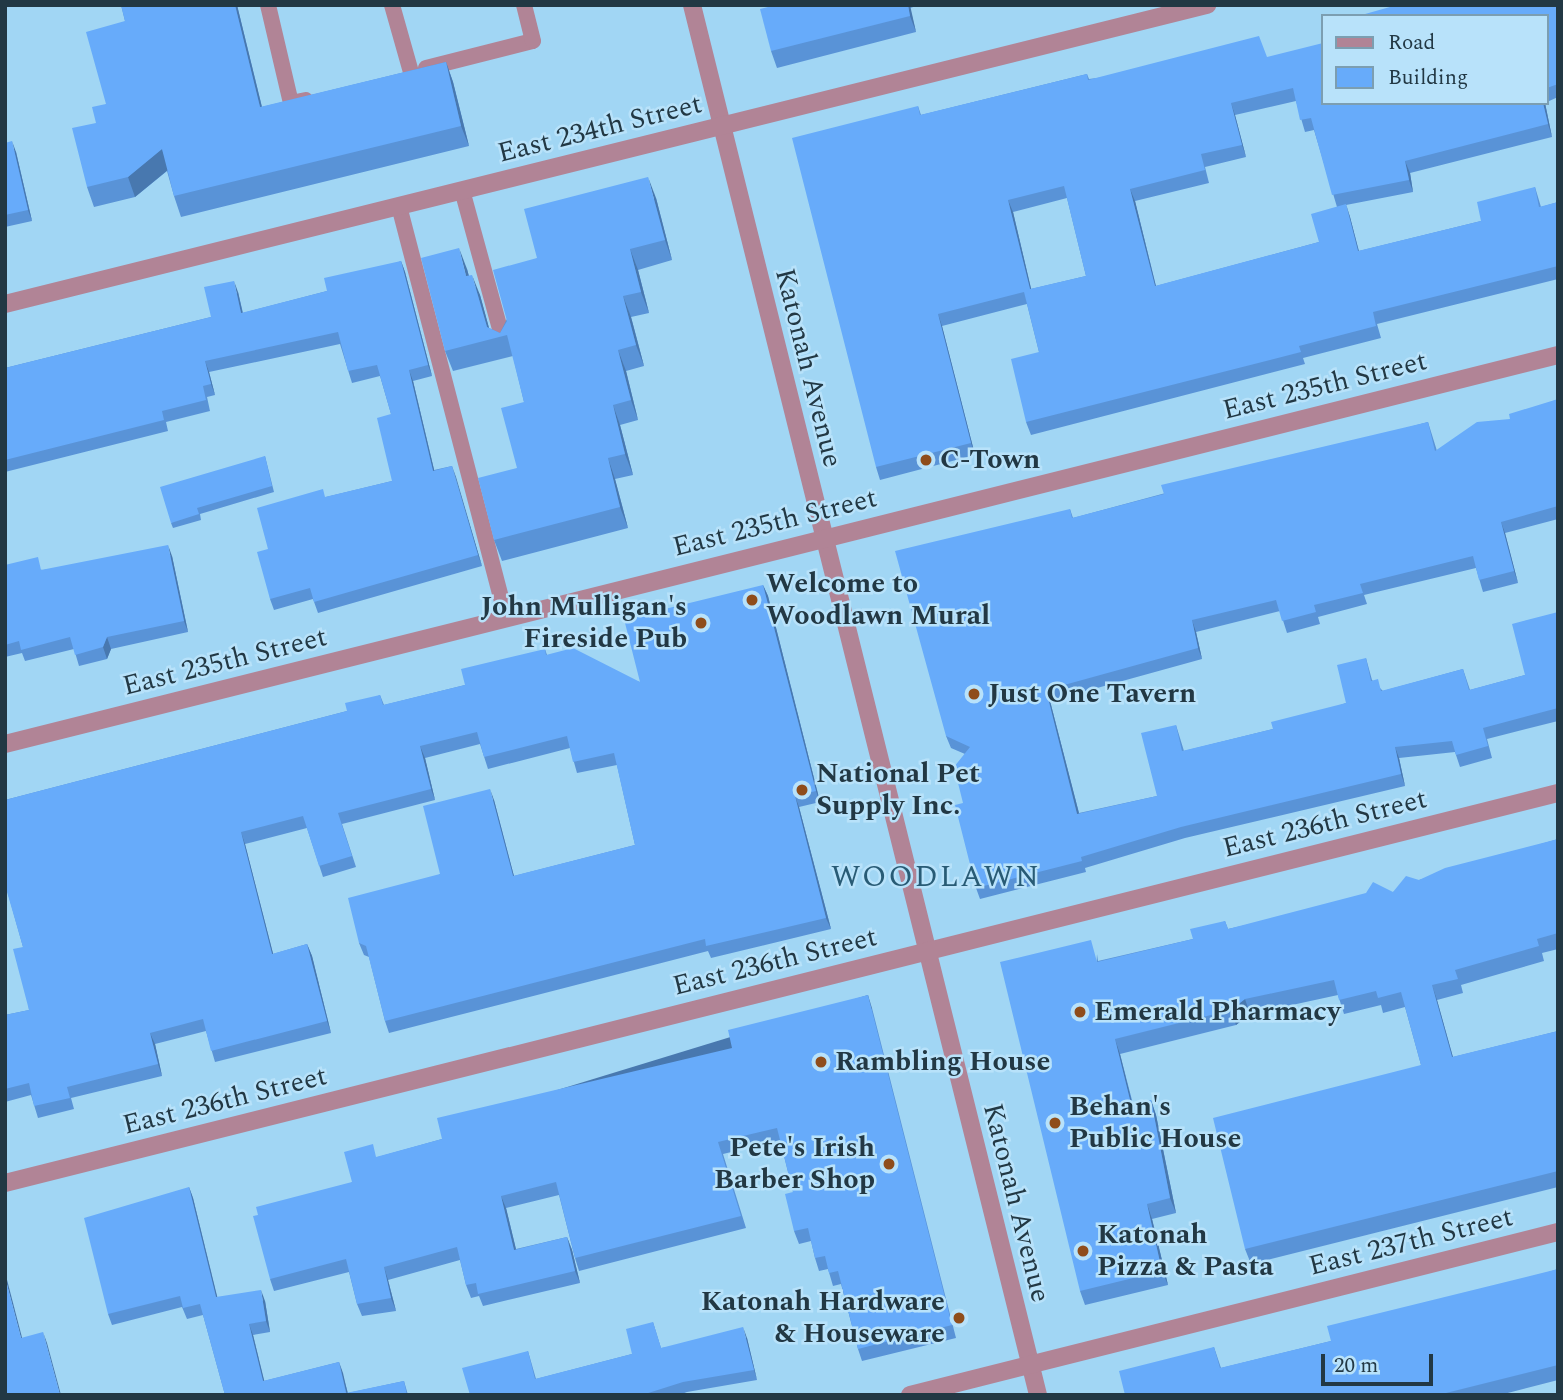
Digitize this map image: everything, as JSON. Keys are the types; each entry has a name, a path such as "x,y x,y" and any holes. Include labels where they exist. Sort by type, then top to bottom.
{"street":[{"name":"Katonah Avenue","path":"692,5 1038,1395"},
{"name":"East 234th Street","path":"5,304 1207,5"},
{"name":"East 235th Street","path":"5,744 1558,355"},
{"name":"East 236th Street","path":"5,1183 1558,793"},
{"name":"East 237th Street","path":"910,1395 1558,1233"}],"lane":[{"path":"268,5 291,103 317,97"},
{"path":"392,5 404,74 533,41 524,5"},
{"path":"463,190 504,344"},
{"path":"399,206 506,618"}],"building":[{"path":"121,5 235,5 260,107 446,62 461,126 174,196 162,149 128,177 87,187 72,128 96,123 92,107 106,104 86,32 125,21"},
{"path":"776,5 908,5 910,16 771,51 760,9"},
{"path":"1397,5 1558,5 1558,84 1549,87 1549,14 1365,14"},
{"path":"1259,36 1267,57 1322,43 1322,105 1543,105 1548,124 1405,161 1409,180 1332,195 1311,118 1300,120 1293,88 1231,103 1242,145 1201,154 1205,170 1130,189 1155,286 1319,242 1311,214 1346,204 1358,251 1481,221 1477,202 1535,187 1539,207 1558,202 1558,266 1373,312 1376,326 1299,346 1301,352 1026,422 1011,359 1039,352 1024,292 938,314 971,443 876,467 792,138 918,106 920,115 1087,74 1088,80","holes":["1064,186 1086,276 1030,289 1008,200"]},
{"path":"12,141 28,210 5,215 5,143"},
{"path":"648,177 665,240 630,249 641,292 623,296 636,345 618,350 631,400 613,405 625,454 608,458 620,507 494,540 478,478 517,468 501,408 524,402 507,335 445,351 421,258 459,248 466,276 472,275 487,327 500,333 507,321 493,270 537,258 524,209"},
{"path":"401,261 428,365 409,370 433,471 452,466 478,555 314,602 310,588 270,599 257,552 268,549 257,508 323,489 325,497 392,481 377,418 391,414 377,365 348,371 338,332 205,361 211,384 203,386 206,400 162,411 164,420 5,460 5,368 211,317 204,287 234,281 241,313 327,291 324,278"},
{"path":"1558,399 1558,506 1501,522 1514,571 1479,580 1473,556 1360,584 1363,593 1314,605 1316,612 1282,621 1276,600 1192,620 1198,648 1046,690 1077,814 1157,796 1141,733 1176,725 1182,751 1273,729 1271,722 1346,703 1337,665 1366,658 1371,681 1378,679 1381,691 1463,669 1469,690 1525,675 1512,624 1558,612 1558,708 1483,728 1488,746 1456,755 1452,741 1395,747 1401,774 1181,827 1081,857 1082,861 976,888 955,805 963,803 954,767 970,747 946,736 895,551 1070,509 1072,518 1164,494 1161,485 1428,422 1435,451 1477,422 1510,419 1509,414"},
{"path":"265,456 272,486 197,508 199,514 171,523 160,487"},
{"path":"168,545 184,621 107,637 103,647 75,655 70,637 21,650 19,641 5,645 5,565 38,557 41,570"},
{"path":"763,585 816,791 795,796 826,918 706,946 705,939 385,1021 366,946 359,943 348,898 440,874 423,806 490,789 513,876 635,845 614,753 573,762 567,736 484,757 477,732 420,746 431,789 338,813 352,856 319,866 303,816 241,832 272,954 307,944 327,1021 211,1051 203,1019 150,1033 158,1064 67,1087 70,1098 34,1106 29,1083 5,1089 5,1015 29,1010 13,949 23,947 5,885 5,800 347,711 345,703 380,695 383,705 465,685 461,669 545,649 546,655 573,648 640,682 624,619"},
{"path":"1558,839 1558,933 1537,939 1539,946 1455,970 1458,979 1432,985 1452,1057 1558,1031 1558,1171 1245,1249 1213,1118 1421,1065 1401,992 1378,998 1376,991 1339,1000 1334,980 1245,999 1231,1010 1115,1039 1131,1104 1151,1100 1170,1198 1147,1204 1162,1271 1080,1291 1000,962 1091,940 1097,962 1193,939 1190,929 1225,921 1228,929 1366,893 1373,882 1393,892 1406,876 1419,880 1445,868"},
{"path":"868,995 952,1325 858,1349 838,1271 829,1273 825,1256 815,1258 808,1228 794,1231 785,1194 793,1192 777,1128 718,1142 741,1216 575,1258 556,1182 501,1196 514,1250 567,1237 575,1271 478,1294 476,1283 466,1285 457,1247 384,1267 391,1298 357,1304 346,1259 270,1279 253,1216 258,1215 256,1207 352,1182 344,1152 373,1144 376,1157 442,1139 437,1118 732,1048 728,1030"},
{"path":"189,1187 216,1297 261,1290 266,1321 249,1324 263,1381 339,1362 346,1393 404,1381 407,1395 225,1395 200,1304 183,1308 180,1296 108,1314 84,1218"},
{"path":"1558,1269 1558,1365 1438,1395 1125,1395 1119,1371 1214,1347 1220,1368 1331,1341 1327,1326"},
{"path":"5,1277 21,1338 43,1332 60,1395 5,1395"},
{"path":"653,1322 661,1348 743,1327 754,1370 683,1382 642,1395 470,1395 462,1368 528,1351 535,1379 632,1354 626,1329"}],"place":[{"name":"C-Town","path":"926,460"},
{"name":"Welcome to Woodlawn Mural","path":"752,600"},
{"name":"John Mulligan's Fireside Pub","path":"701,623"},
{"name":"Just One Tavern","path":"974,694"},
{"name":"National Pet Supply Inc.","path":"802,790"},
{"name":"Emerald Pharmacy","path":"1080,1012"},
{"name":"Rambling House","path":"821,1062"},
{"name":"Behan's Public House","path":"1055,1123"},
{"name":"Pete's Irish Barber Shop","path":"889,1164"},
{"name":"Katonah Pizza & Pasta","path":"1083,1251"},
{"name":"Katonah Hardware & Houseware","path":"959,1318"}],"district":[{"name":"WOODLAWN","path":"936,877"}]}
